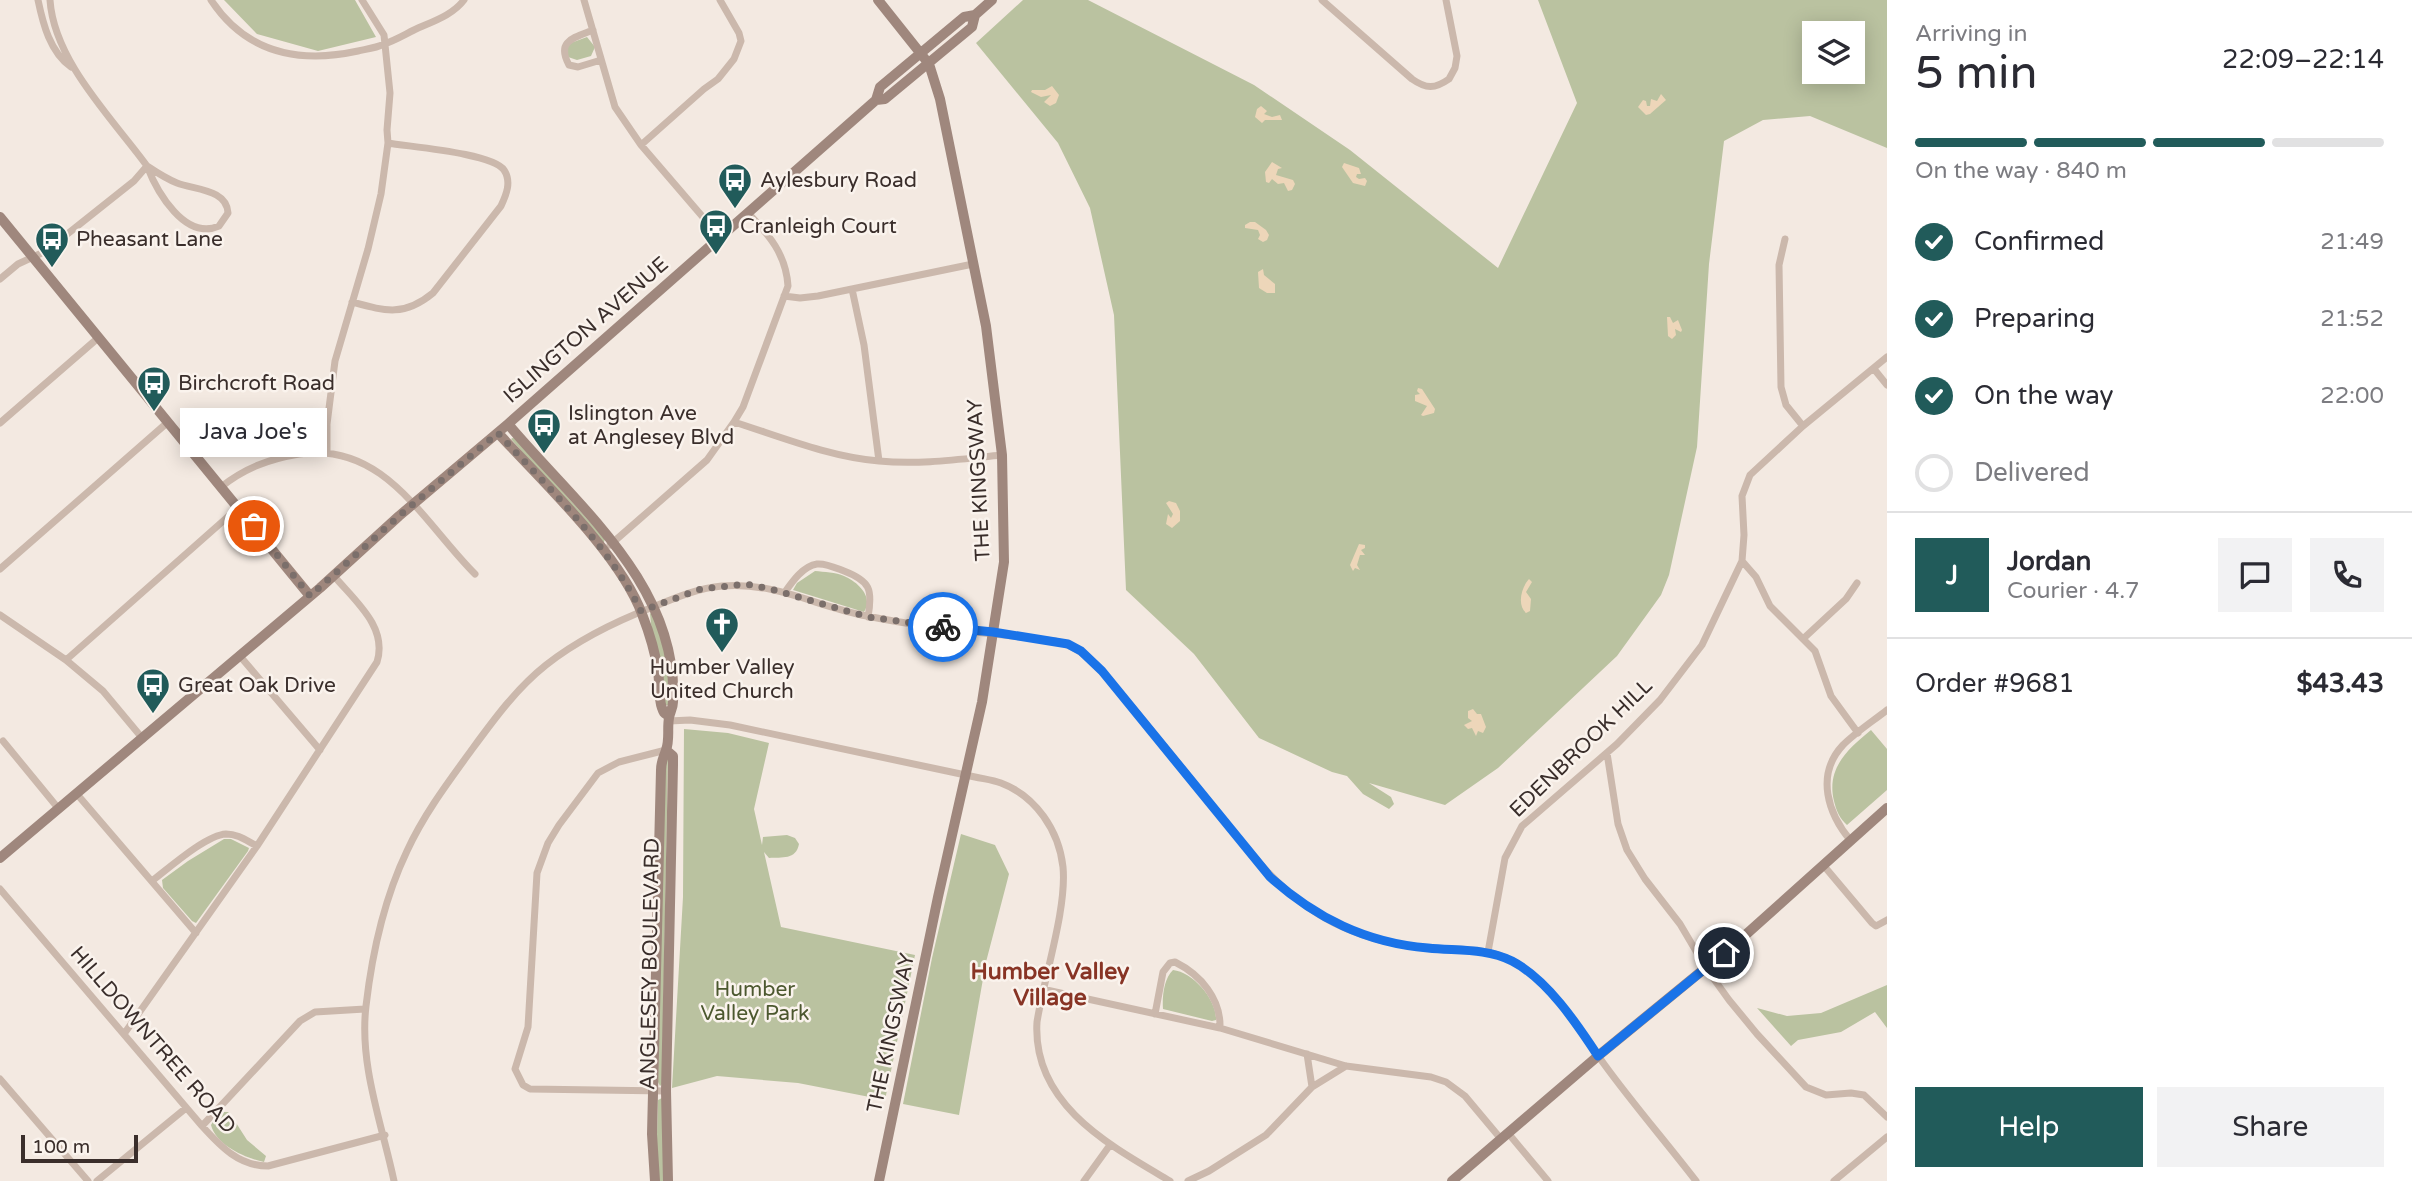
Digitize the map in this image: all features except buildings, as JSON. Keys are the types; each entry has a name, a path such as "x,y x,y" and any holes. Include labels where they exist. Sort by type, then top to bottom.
{"street":[{"path":"38,0 47,33 54,47 62,60 72,67"},
{"path":"50,0 54,23 72,67 147,166 171,206 189,225 197,229 211,229 225,221 228,208 220,196 177,183 147,166"},
{"path":"211,0 231,26 263,47 303,57 332,57 385,44 452,12 464,0"},
{"path":"327,452 327,424 335,361 381,194 388,143 390,93 385,44 382,29 362,0"},
{"path":"584,0 615,107 641,145 720,237"},
{"path":"641,145 718,79 734,59 741,41 720,0"},
{"name":"THE KINGSWAY","path":"878,0 929,64 945,121 986,326 1002,455 1004,562 982,702 879,1181"},
{"name":"ISLINGTON AVENUE","path":"0,858 334,576 498,433 876,100 880,88 964,17 975,15 992,0"},
{"path":"1322,0 1412,79 1421,86 1432,87 1449,79 1457,62 1446,0"},
{"name":"ISLINGTON AVENUE","path":"876,100 885,99 929,64 972,27 975,15"},
{"path":"593,30 570,39 564,47 564,56 569,65 578,67 601,60"},
{"path":"352,302 383,311 403,309 423,301 433,293 501,206 507,192 508,178 505,171 490,160 388,143"},
{"path":"0,279 18,264 46,251 134,181 147,166"},
{"path":"603,551 707,460 743,407 784,296 787,278 781,254 769,235 748,213"},
{"path":"0,217 310,596"},
{"path":"1785,239 1779,265 1781,387 1786,405 1802,426"},
{"path":"784,296 800,298 973,264"},
{"path":"852,289 864,345 879,461"},
{"path":"0,422 98,338"},
{"name":"EDENBROOK HILL","path":"1488,952 1502,871 1515,836 1531,817 1607,753 1660,700 1702,645 1742,561 1742,496 1747,480 1755,468 1887,357"},
{"path":"1874,369 1887,385"},
{"path":"0,569 168,422"},
{"path":"734,422 797,443 879,461 915,463 1002,455"},
{"name":"ANGLESEY BOULEVARD","path":"508,424 613,542 654,606 668,654 673,706 661,770 652,1164 655,1181"},
{"name":"ANGLESEY BOULEVARD","path":"498,433 603,551 631,590 656,656 661,706 669,718"},
{"path":"221,487 239,473 256,465 293,455 327,452 360,461 377,470 414,504 475,574"},
{"path":"65,660 239,507"},
{"path":"1742,561 1756,577 1770,606 1815,651 1835,702 1858,733"},
{"path":"785,592 798,576 810,567 817,564 829,565 861,578 867,584 871,603 868,617"},
{"path":"124,1034 257,846 377,662 381,648 375,626 334,576"},
{"path":"1804,638 1846,599 1857,583"},
{"path":"394,1181 366,1062 365,1009 377,941 390,895 407,852 429,811 501,710 544,666 598,630 641,611 701,589 746,584 785,592 868,617 1068,644 1093,660 1270,877 1308,908 1351,931 1397,944 1488,952 1514,962 1530,972 1557,1001 1696,1181"},
{"path":"0,615 65,660 103,691 143,739"},
{"path":"239,655 320,750"},
{"path":"1851,841 1833,814 1827,782 1838,752 1887,710"},
{"path":"669,718 730,725 1001,783 1027,798 1039,809 1057,841 1063,868 1062,898 1042,989 1036,1034 1049,1081 1066,1108 1110,1145 1170,1181"},
{"path":"3,741 58,808"},
{"path":"666,750 620,762 598,774 548,843 537,873 528,1027 515,1069 523,1085 530,1089 666,1091"},
{"name":"ANGLESEY BOULEVARD","path":"666,750 673,756 666,1091 668,1181"},
{"path":"1607,753 1622,839 1637,867 1676,918 1706,968 1757,1034 1806,1087 1826,1094 1864,1095 1887,1116"},
{"path":"76,793 196,933"},
{"path":"1452,1181 1825,866 1887,808"},
{"path":"152,881 219,835 240,837 257,846"},
{"path":"1825,866 1867,919 1876,926 1887,920"},
{"name":"HILLDOWNTREE ROAD","path":"0,889 202,1126 232,1156 251,1165 276,1164 385,1135"},
{"path":"1154,1014 1163,972 1170,963 1175,962 1211,993 1219,1008 1220,1028"},
{"path":"1042,989 1220,1028 1346,1066 1431,1077 1446,1082 1465,1096 1548,1181"},
{"path":"202,1126 300,1021 315,1012 330,1009 365,1009"},
{"path":"1307,1055 1312,1087"},
{"path":"1188,1181 1266,1135 1312,1087 1346,1066"},
{"path":"0,1079 88,1181"},
{"path":"97,1181 187,1108"},
{"path":"1834,1181 1887,1137"},
{"path":"1084,1181 1110,1145"}],"green space":[{"path":"224,0 355,0 376,37 318,51 257,34"},
{"path":"1023,0 1088,0 1254,85 1350,150 1498,268 1577,103 1538,0 1887,0 1887,148 1810,116 1763,120 1724,141 1709,264 1697,447 1669,575 1661,595 1617,656 1498,768 1445,805 1369,783 1391,797 1394,804 1389,809 1363,794 1347,776 1332,772 1259,738 1194,654 1126,590 1114,315 1090,208 1058,143 976,43"},
{"path":"587,37 595,47 591,56 577,60 568,57 568,44"},
{"path":"514,437 605,539 604,542 601,543 511,439"},
{"path":"815,571 837,574 854,582 866,596 867,606 864,612 793,590 797,583"},
{"path":"652,612 666,653 671,705 665,705 651,624"},
{"name":"Humber Valley Park","path":"684,729 728,733 769,743 754,809 762,845 763,837 787,835 795,838 799,844 795,853 788,857 769,858 764,852 781,927 915,955 885,1100 798,1083 717,1076 672,1088 683,897"},
{"path":"1871,730 1887,749 1887,790 1847,825 1840,817 1835,804 1833,779 1847,752"},
{"path":"668,755 662,1084 660,1086 664,761"},
{"path":"961,834 995,845 1009,874 986,962 959,1115 903,1104 932,958"},
{"path":"224,839 231,839 249,848 248,851 196,923 163,888 162,880"},
{"path":"1173,970 1196,981 1213,1004 1216,1020 1163,1009 1164,988"},
{"path":"1887,985 1887,1028 1875,1012 1841,1032 1798,1040 1791,1046 1757,1008 1787,1016 1821,1013"},
{"path":"662,1098 665,1181 658,1181 658,1100"},
{"path":"219,1112 228,1112 231,1115 247,1140 266,1156 264,1162 240,1154 219,1139 211,1125"}],"sand":[{"path":"1052,86 1059,95 1056,103 1050,106 1044,102 1051,95 1041,97 1031,92 1045,90"},
{"path":"1661,94 1666,100 1650,114 1646,115 1638,107 1643,100 1650,106 1651,99 1657,101"},
{"path":"1261,106 1267,111 1264,114 1272,117 1280,115 1282,120 1265,120 1262,123 1255,117"},
{"path":"1272,162 1282,168 1278,169 1276,175 1293,180 1295,184 1292,190 1288,191 1284,183 1278,184 1272,179 1269,183 1266,182 1265,172"},
{"path":"1344,163 1359,168 1361,174 1356,177 1365,178 1365,186 1353,183 1342,167"},
{"path":"1250,222 1255,222 1266,230 1269,235 1267,240 1263,242 1258,239 1258,230 1245,228"},
{"path":"1263,269 1264,275 1275,284 1275,293 1267,293 1259,288 1258,272"},
{"path":"1667,317 1670,317 1673,323 1678,320 1682,330 1681,332 1675,329 1676,335 1672,339 1668,336"},
{"path":"1418,388 1422,389 1435,409 1434,413 1421,415 1427,406 1415,401 1415,395 1420,394"},
{"path":"1166,503 1176,503 1180,511 1180,521 1172,528 1166,524 1168,514 1171,518 1173,514"},
{"path":"1359,544 1365,545 1361,550 1365,555 1360,555 1357,565 1360,570 1355,568 1353,571 1350,565"},
{"path":"1529,579 1532,582 1526,592 1531,599 1530,611 1526,613 1521,596"},
{"path":"1473,709 1477,714 1481,714 1486,727 1483,733 1478,731 1476,736 1472,728 1468,729 1464,725 1472,721 1468,718 1468,711"}],"way so far":[{"path":"254,526 310,596 399,516 498,433 593,537 631,590 641,611 701,589 746,584 868,617 943,627"}],"place":[{"name":"Aylesbury Road","path":"735,210"},
{"name":"Cranleigh Court","path":"716,256"},
{"name":"Pheasant Lane","path":"52,269"},
{"name":"Birchcroft Road","path":"154,413"},
{"name":"Islington Ave at Anglesey Blvd","path":"544,455"},
{"name":"Java Joe's","path":"254,526"},
{"name":"Humber Valley United Church","path":"722,654"},
{"name":"Great Oak Drive","path":"153,715"}],"district":[{"name":"Humber Valley Village","path":"1050,985"}],"route":[{"path":"943,627 1055,641 1081,651 1093,660 1270,877 1285,891 1334,924 1364,936 1427,948 1488,952 1514,962 1542,984 1598,1056 1724,953"}]}
